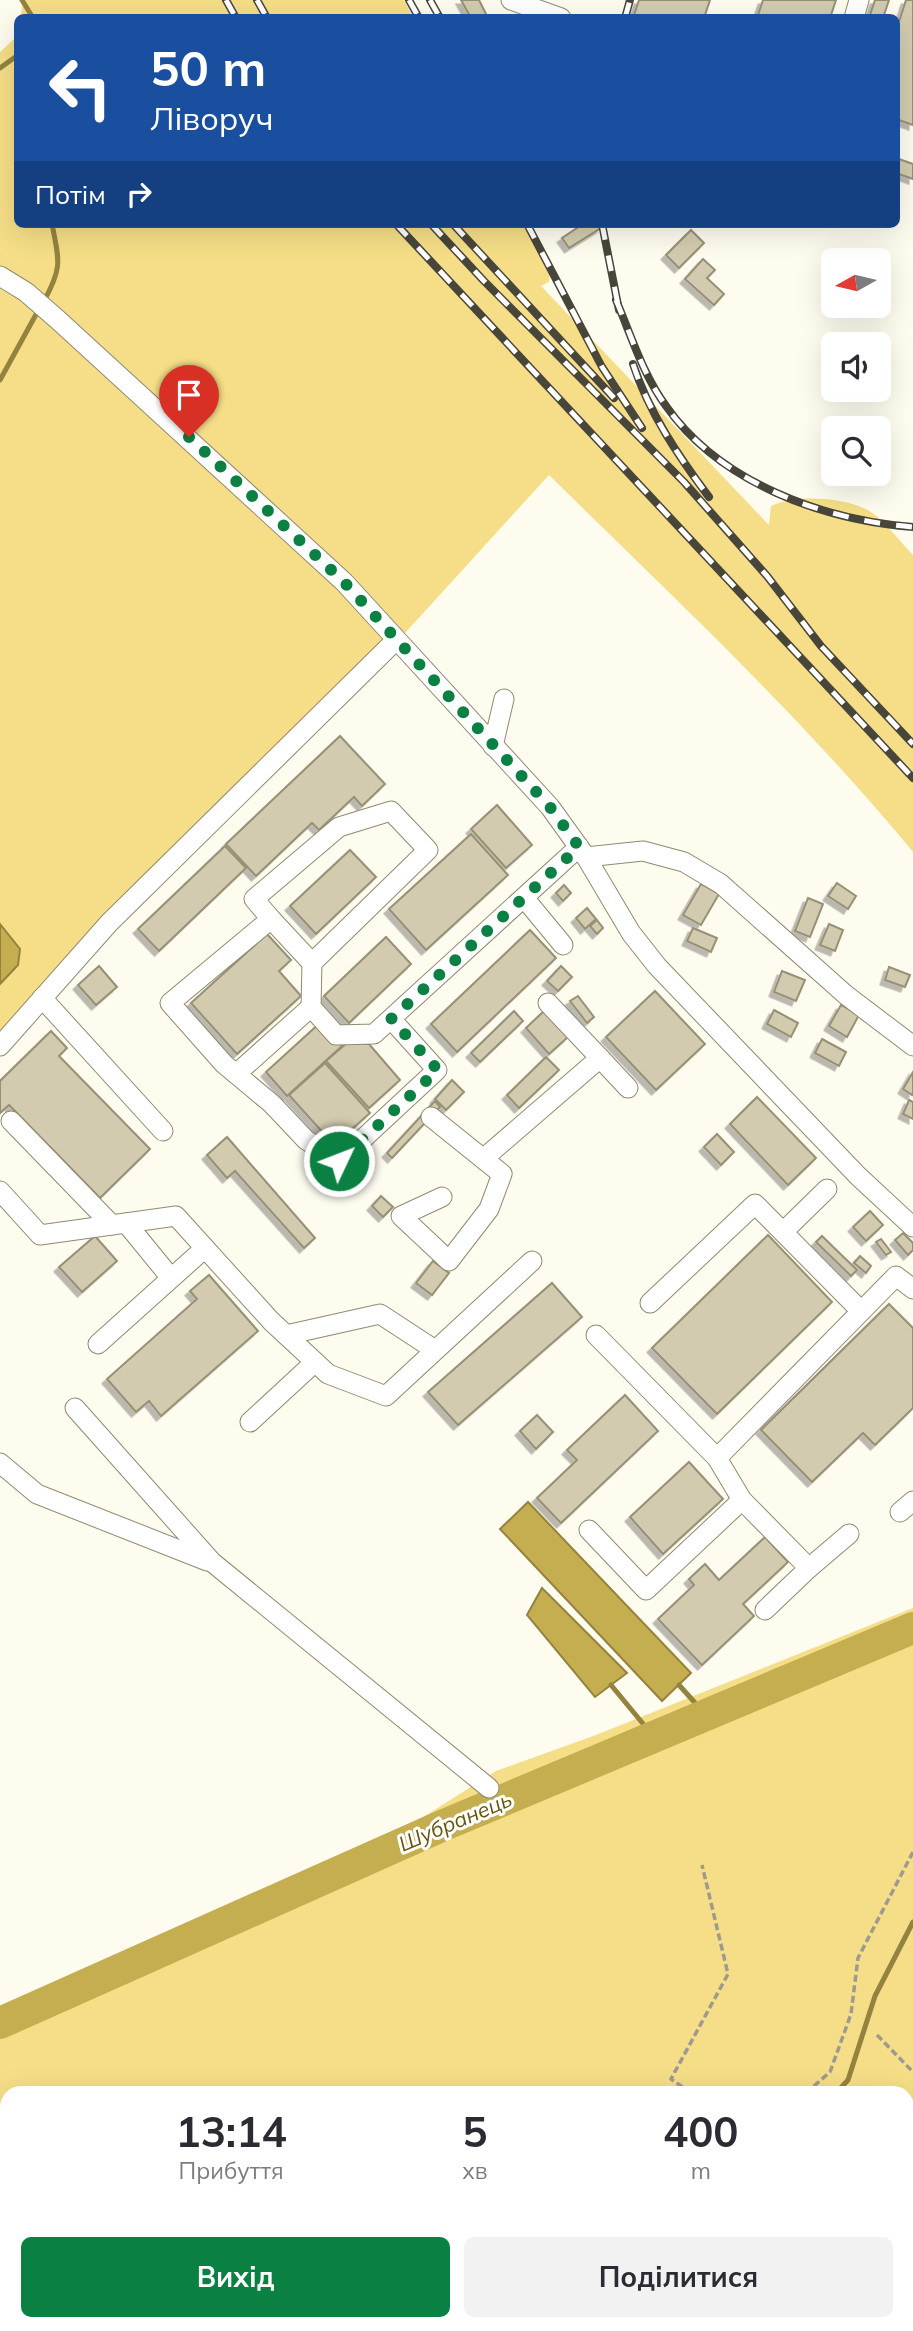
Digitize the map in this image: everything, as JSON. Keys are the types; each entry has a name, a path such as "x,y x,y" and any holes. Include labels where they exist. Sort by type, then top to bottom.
{"lane":[{"path":"511,0 550,14"},
{"path":"0,276 26,292 57,319 344,582 395,641 550,807 583,852 631,933 657,966 858,1176 913,1227"},
{"path":"0,1046 109,923 395,641"},
{"path":"493,746 504,699"},
{"path":"312,964 428,850 391,811 339,827 254,899 312,964 312,1007 336,1035 374,1034 525,899 583,852 643,851 684,862 721,884 846,995 913,1046"},
{"path":"525,899 563,945"},
{"path":"271,919 170,1003 236,1074 272,1104 306,1140 339,1161 438,1070 391,1019"},
{"path":"42,998 163,1131"},
{"path":"548,1003 628,1088"},
{"path":"236,1074 312,1007"},
{"path":"483,1159 600,1058"},
{"path":"408,1098 502,1174 489,1209 449,1261 401,1216 442,1197"},
{"path":"11,1121 119,1224 171,1278"},
{"path":"783,1232 827,1189"},
{"path":"0,1191 40,1236 176,1216 286,1335 328,1374 386,1396 532,1262"},
{"path":"650,1303 755,1204 861,1311"},
{"path":"98,1344 205,1248"},
{"path":"717,1458 896,1276 913,1289"},
{"path":"286,1335 380,1314 435,1350"},
{"path":"596,1335 717,1458 742,1500 809,1567"},
{"path":"250,1422 315,1362"},
{"path":"75,1408 212,1562 489,1788"},
{"path":"0,1463 37,1494 212,1562"},
{"path":"589,1530 646,1590 742,1500"},
{"path":"765,1610 809,1567 849,1534"}],"path":[{"path":"814,2086 830,2072 850,2014 858,1958 913,1853"},
{"path":"682,2086 671,2078 728,1974 702,1865"},
{"path":"877,2035 913,2072"}],"shaded area":[{"path":"23,0 404,0 411,14 21,14"},
{"path":"14,39 14,228 525,228 550,272 549,282 541,286 769,525 771,506 807,499 849,503 871,512 882,521 913,555 913,852 871,802 782,706 549,475 395,644 112,926 0,1050 0,984 18,965 20,949 0,924 0,52"},
{"path":"0,924 20,949 18,965 0,984"},
{"path":"528,1502 691,1673 662,1701 500,1529"},
{"path":"542,1588 627,1673 595,1697 527,1615"},
{"path":"913,1608 913,2086 0,2086 0,2022 311,1888 496,1771 596,1735"}],"building":[{"path":"461,0 479,0 486,14 469,14"},
{"path":"639,0 710,0 705,14 634,14"},
{"path":"763,0 836,0 831,14 758,14"},
{"path":"875,0 889,0 884,14 870,14"},
{"path":"906,0 913,0 913,125 900,120 900,19"},
{"path":"900,159 913,164 913,179 900,174"},
{"path":"577,228 601,228 569,248 562,238"},
{"path":"691,230 704,243 679,268 666,255"},
{"path":"703,259 715,270 707,278 724,294 714,305 685,279"},
{"path":"340,736 385,784 362,806 354,797 319,830 312,823 256,876 226,844"},
{"path":"497,805 532,845 506,868 471,829"},
{"path":"471,834 508,875 426,950 389,909"},
{"path":"225,846 246,868 159,951 138,929"},
{"path":"350,850 376,877 316,934 290,906"},
{"path":"837,883 856,896 848,909 828,896"},
{"path":"701,884 719,894 701,925 683,915"},
{"path":"564,885 571,893 563,901 556,893"},
{"path":"808,898 823,904 810,937 795,931"},
{"path":"587,908 596,919 585,929 576,918"},
{"path":"597,920 603,928 597,934 590,926"},
{"path":"829,924 843,930 835,951 820,945"},
{"path":"693,928 717,938 711,952 687,941"},
{"path":"530,930 556,958 457,1052 431,1024"},
{"path":"267,934 291,960 279,971 301,996 237,1054 191,1003"},
{"path":"386,937 411,964 349,1023 324,996"},
{"path":"99,966 117,987 96,1005 78,985"},
{"path":"561,966 572,977 558,991 547,981"},
{"path":"889,967 910,975 905,987 885,980"},
{"path":"782,971 805,980 796,1001 774,992"},
{"path":"655,991 705,1044 656,1090 606,1037"},
{"path":"578,996 594,1017 587,1023 570,1001"},
{"path":"841,1005 859,1015 847,1037 829,1026"},
{"path":"774,1010 798,1023 791,1037 767,1024"},
{"path":"514,1011 523,1021 480,1062 471,1053"},
{"path":"544,1011 568,1037 549,1054 526,1028"},
{"path":"321,1022 342,1046 287,1096 266,1072"},
{"path":"51,1031 67,1048 59,1056 150,1149 100,1198 9,1105 0,1113 0,1081"},
{"path":"822,1039 846,1052 839,1066 815,1053"},
{"path":"348,1042 369,1044 400,1080 369,1108 326,1061"},
{"path":"546,1057 559,1070 519,1108 507,1095"},
{"path":"325,1063 370,1113 334,1145 289,1095"},
{"path":"913,1072 913,1093 912,1095 903,1089"},
{"path":"452,1080 464,1092 446,1110 435,1099"},
{"path":"757,1097 816,1158 788,1185 730,1124"},
{"path":"909,1100 913,1102 913,1119 903,1114"},
{"path":"435,1101 440,1107 392,1158 387,1153"},
{"path":"717,1134 734,1152 721,1165 704,1147"},
{"path":"227,1137 315,1238 304,1248 235,1171 227,1178 207,1155"},
{"path":"381,1196 393,1207 383,1217 372,1206"},
{"path":"870,1211 883,1225 866,1241 853,1227"},
{"path":"903,1233 913,1243 913,1250 908,1255 895,1240"},
{"path":"768,1235 832,1302 717,1414 652,1348"},
{"path":"95,1236 117,1261 82,1292 59,1267"},
{"path":"822,1236 857,1270 851,1276 816,1242"},
{"path":"881,1239 891,1252 886,1255 876,1242"},
{"path":"860,1256 871,1266 866,1273 854,1263"},
{"path":"433,1261 449,1273 432,1295 416,1283"},
{"path":"209,1275 258,1331 161,1416 149,1401 136,1412 107,1379 197,1299 190,1291"},
{"path":"552,1283 582,1317 458,1425 428,1392"},
{"path":"889,1304 913,1328 913,1408 875,1445 863,1433 812,1482 761,1430"},
{"path":"625,1395 658,1431 561,1523 537,1498 577,1460 567,1450"},
{"path":"537,1415 553,1432 536,1449 520,1431"},
{"path":"689,1462 723,1499 663,1554 630,1517"},
{"path":"765,1537 788,1562 743,1604 754,1616 702,1665 658,1619 694,1585 689,1579 705,1564 719,1580"}],"waterway":[{"path":"22,0 31,14"},
{"path":"0,68 14,58"},
{"path":"44,301 58,263 53,228"},
{"path":"0,380 39,309"},
{"name":"Шубранець","path":"0,2023 444,1825 913,1628"},
{"path":"611,1685 654,1737"},
{"path":"679,1685 706,1715"},
{"path":"842,2086 848,2080 875,1996 913,1922"}],"railway":[{"path":"226,0 234,14"},
{"path":"257,0 265,14"},
{"path":"409,0 417,14"},
{"path":"430,0 438,14"},
{"path":"626,14 630,0"},
{"path":"400,228 913,778"},
{"path":"435,228 684,482 767,576 821,646 913,744"},
{"path":"457,228 614,398"},
{"path":"529,228 602,367 642,428"},
{"path":"603,228 619,310"},
{"path":"616,300 644,368 658,394 688,433 715,456 776,493 810,506 844,516 913,527"},
{"path":"633,364 647,400 666,434 709,497"}],"route":[{"path":"189,437 344,582 395,641 550,807 579,847 555,872 391,1019 438,1070 339,1161"}]}
